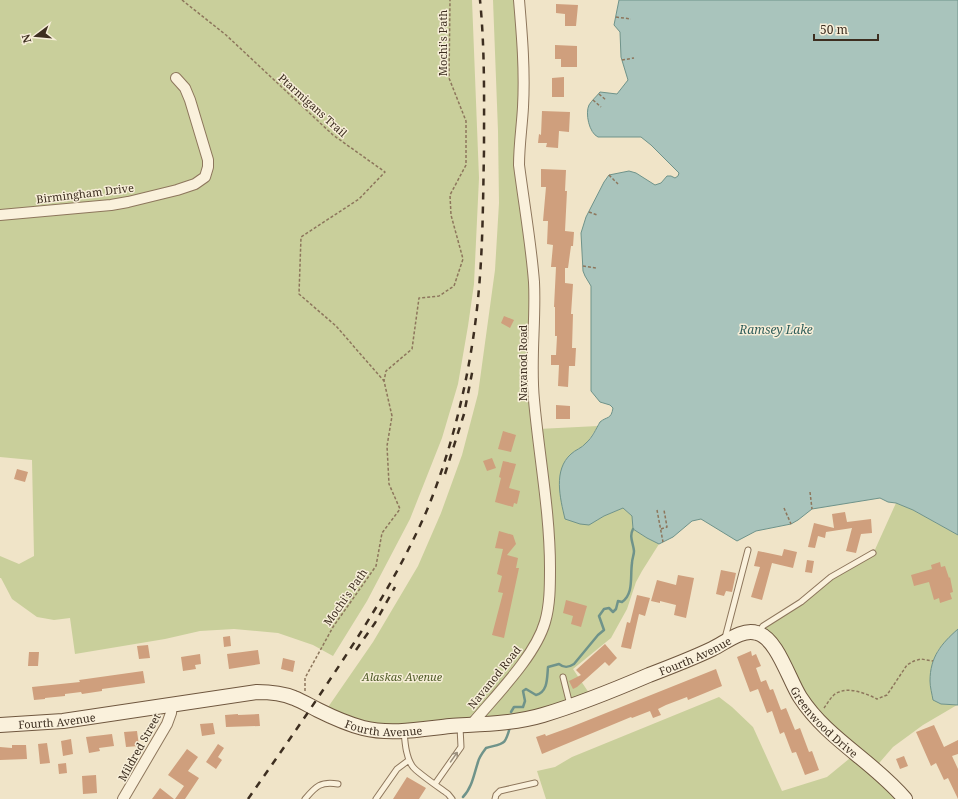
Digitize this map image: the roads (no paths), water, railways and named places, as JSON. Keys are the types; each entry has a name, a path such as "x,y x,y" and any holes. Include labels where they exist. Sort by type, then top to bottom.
{"street":[{"name":"Navanod Road","path":"465,725 510,678 533,648 545,622 550,591 548,524 533,386 535,312 534,282 519,165 524,74 519,0"},
{"name":"Birmingham Drive","path":"0,215 111,205 177,190 199,182 205,177 208,160 190,100 185,88 176,78"},
{"name":"Fourth Avenue","path":"0,725 63,721 257,692 276,693 294,698 346,722 377,731 515,721 571,706 705,652 744,633 758,633"},
{"name":"Greenwood Drive","path":"758,633 769,640 774,647 792,684 817,720 834,737 887,779 906,799"},
{"name":"Mildred Street","path":"124,799 167,724 172,705"}],"lane":[{"path":"724,643 748,550"},
{"path":"758,633 763,626 801,602 831,577 873,553"},
{"path":"563,678 571,706"},
{"path":"435,784 461,747 465,725"},
{"path":"404,730 405,745 414,768 448,794 452,799"},
{"path":"376,799 397,769 410,760"},
{"path":"306,799 318,785 330,782 338,784"},
{"path":"494,799 500,791 535,783"}],"water":[{"name":"Ramsey Lake","path":"619,0 958,0 958,535 913,510 880,498 812,509 791,524 756,531 737,541 701,519 692,521 673,537 659,544 633,529 632,516 623,508 604,516 589,525 580,524 565,519 559,485 562,468 565,461 574,451 583,446 590,439 600,422 610,416 613,408 610,405 600,402 591,391 591,286 583,271 581,233 586,217 609,175 629,171 636,173 655,185 661,183 667,176 675,178 679,173 641,137 598,137 590,127 587,113 589,105 592,101 600,92 617,94 628,80 621,57 620,32 614,25"},
{"path":"958,629 958,705 941,704 933,700 930,681 932,665 934,658 946,640"}],"waterway":[{"path":"511,712 514,707 523,707 525,701 523,691 526,689 536,695 543,691 547,680 548,667 559,664 564,667 568,667 574,664 604,630 599,616 604,609 609,608 613,612 616,609 618,601 622,602 626,599 631,584 634,551 631,537 633,529"},
{"path":"463,797 471,785 482,753 486,748 503,743 507,738 510,727"}],"railway":[{"path":"248,799 344,658 395,575 427,510 446,457 467,372 476,316 480,271 483,220 484,151 482,19 480,0"},
{"path":"445,474 464,414 473,368"},
{"path":"356,650 375,623 395,587"}],"park label":[{"name":"Alaskas Avenue","path":"402,676"}]}
